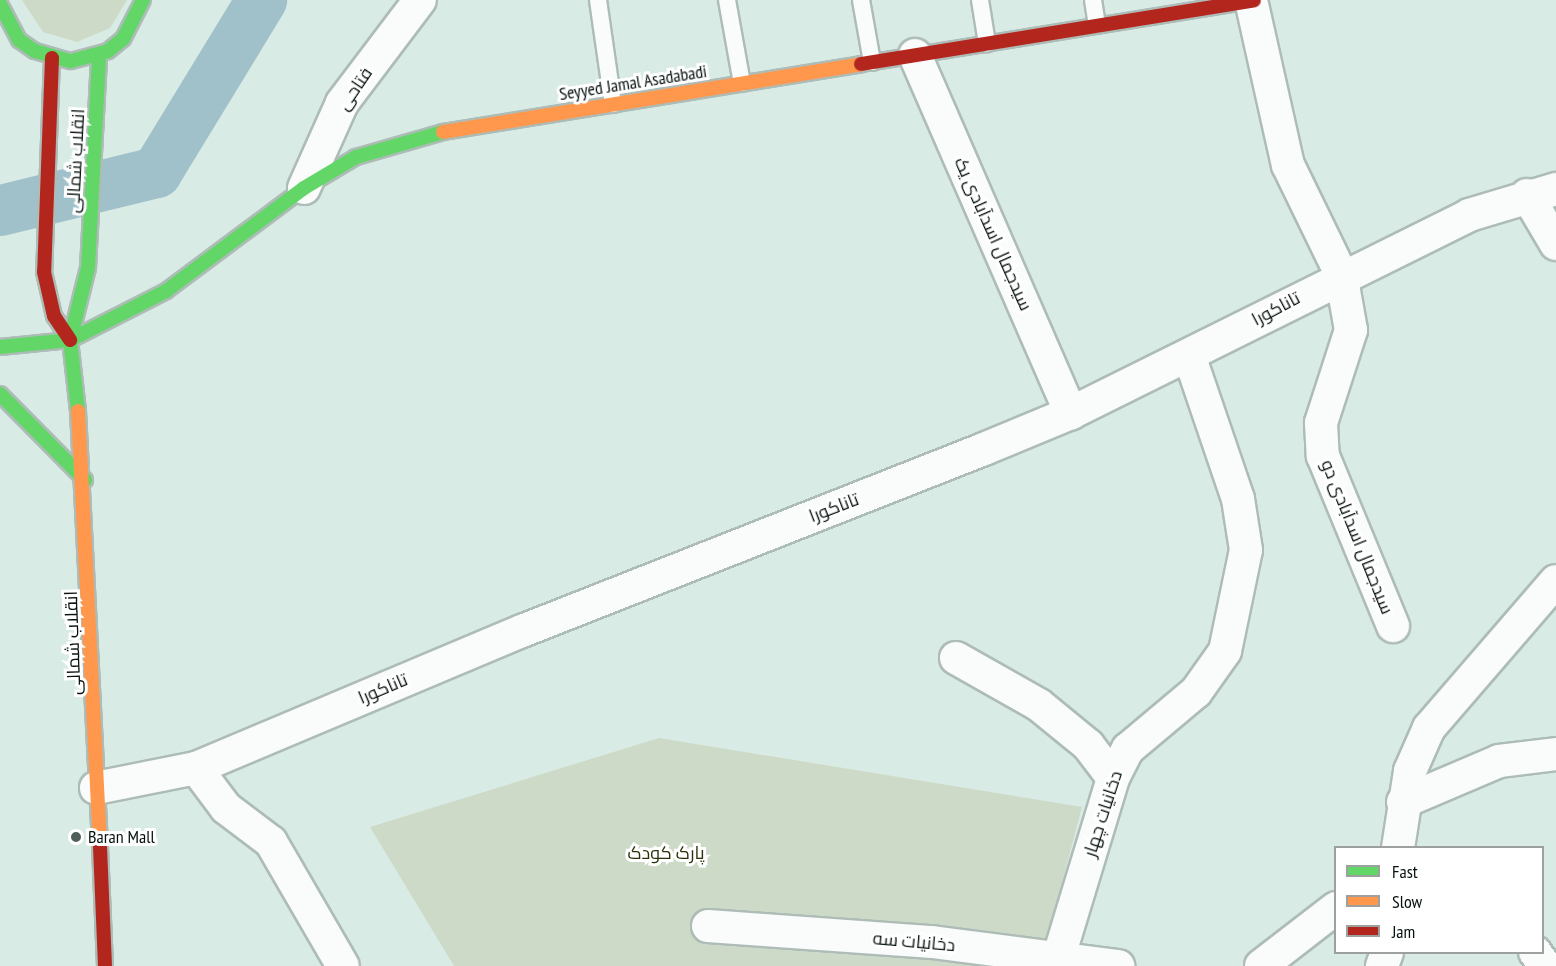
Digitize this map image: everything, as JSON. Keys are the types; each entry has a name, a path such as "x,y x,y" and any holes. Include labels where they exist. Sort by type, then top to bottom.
{"main road":[{"path":"0,4 19,40 52,58 71,61 99,55 123,39 143,0"},
{"name":"Seyyed Jamal Asadabadi","path":"70,340 166,291 304,188 356,157 412,137 1097,25 1208,4 1252,0"},
{"name":"انقلاب شمالی","path":"99,55 88,268 70,340 85,480 102,947 105,966"},
{"name":"انقلاب شمالی","path":"52,58 44,272 54,316 70,340"},
{"path":"0,347 70,340"},
{"path":"0,394 85,480"},
{"path":"88,960 102,947"}],"street":[{"name":"فتاحی","path":"304,188 342,103 420,0"},
{"name":"سیدجمال اسدآبادی دو","path":"1252,0 1288,165 1341,274 1351,330 1321,423 1323,456 1393,626"},
{"name":"سیدجمال اسدآبادی یک","path":"915,55 1071,413"},
{"name":"تاناکورا","path":"96,788 196,768 522,631 1071,413 1189,355 1341,274 1468,215 1541,192"},
{"path":"1541,192 1556,244"},
{"name":"دخانیات چهار","path":"1057,961 1113,778 1128,749 1196,692 1225,651 1246,550 1238,499 1189,355"},
{"path":"1396,846 1403,802 1429,728 1556,581"},
{"path":"956,658 1039,705 1088,745 1113,778"},
{"path":"1403,802 1499,761 1556,754"},
{"path":"196,768 226,808 271,842 343,966"},
{"path":"1261,966 1334,909"},
{"name":"دخانیات سه","path":"708,926 1118,966"}],"lane":[{"path":"597,0 613,104"},
{"path":"727,0 742,83"},
{"path":"861,0 872,62"},
{"path":"980,0 987,43"},
{"path":"1093,0 1097,25"}],"green space":[{"path":"22,0 127,0 110,28 77,42 43,32"},
{"name":"پارک کودک","path":"659,738 1082,807 1040,966 454,966 370,827"}],"waterway":[{"path":"0,210 156,172 261,0"}],"traffic: fast":[{"path":"0,4 19,40 35,51 71,61 108,51 123,39 143,0"},
{"path":"78,411 70,340 88,268 99,55"},
{"path":"0,347 70,340 166,291 304,188 356,157 443,132"},
{"path":"0,394 85,480"}],"traffic: slow":[{"path":"443,132 861,64"},
{"path":"78,411 100,847"}],"traffic: jam":[{"path":"861,64 1254,0"},
{"path":"52,58 44,272 54,316 70,340"},
{"path":"100,847 105,966"}],"place":[{"name":"Baran Mall","path":"76,837"}]}
